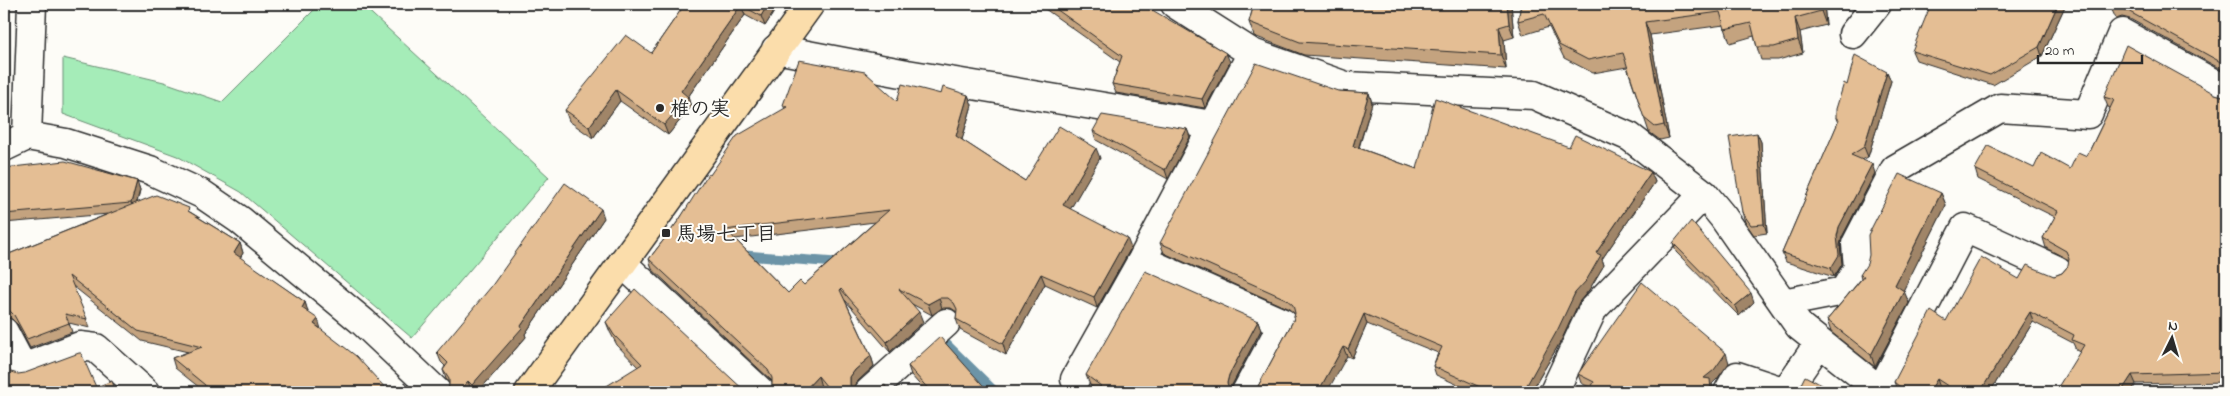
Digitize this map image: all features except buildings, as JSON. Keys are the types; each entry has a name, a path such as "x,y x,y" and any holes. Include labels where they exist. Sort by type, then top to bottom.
{"main road":[{"path":"530,392 810,4"}],"street":[{"path":"32,4 15,142 66,143 150,170 202,194 240,220 362,322 437,392"},
{"path":"1175,4 1252,53 1346,86 1534,95 1630,137 1704,194 1723,217 1799,326 1881,392 1964,228 2057,270"},
{"path":"1853,34 1877,4"},
{"path":"1783,303 1844,291 1858,268 1856,244 1895,169 2000,108 2088,114 2122,32 2226,90"},
{"path":"776,49 907,74 1212,125"},
{"path":"1075,379 1142,260 1212,125 1252,53"},
{"path":"1554,392 1593,309 1704,194"},
{"path":"1142,260 1283,323 1246,392"},
{"path":"622,263 761,392"},
{"path":"886,387 946,323"},
{"path":"4,332 23,368 80,346 96,348 145,392"},
{"path":"1728,392 1737,376 1785,392 1819,343"}],"green space":[{"path":"320,4 361,4 549,177 412,338 241,192 177,156 63,114 63,58 164,82 222,102"}],"waterway":[{"path":"739,255 842,263"},
{"path":"945,343 995,392 998,392"}],"place":[{"name":"椎の実","path":"660,108"},
{"name":"馬場七丁目","path":"666,233"}]}
